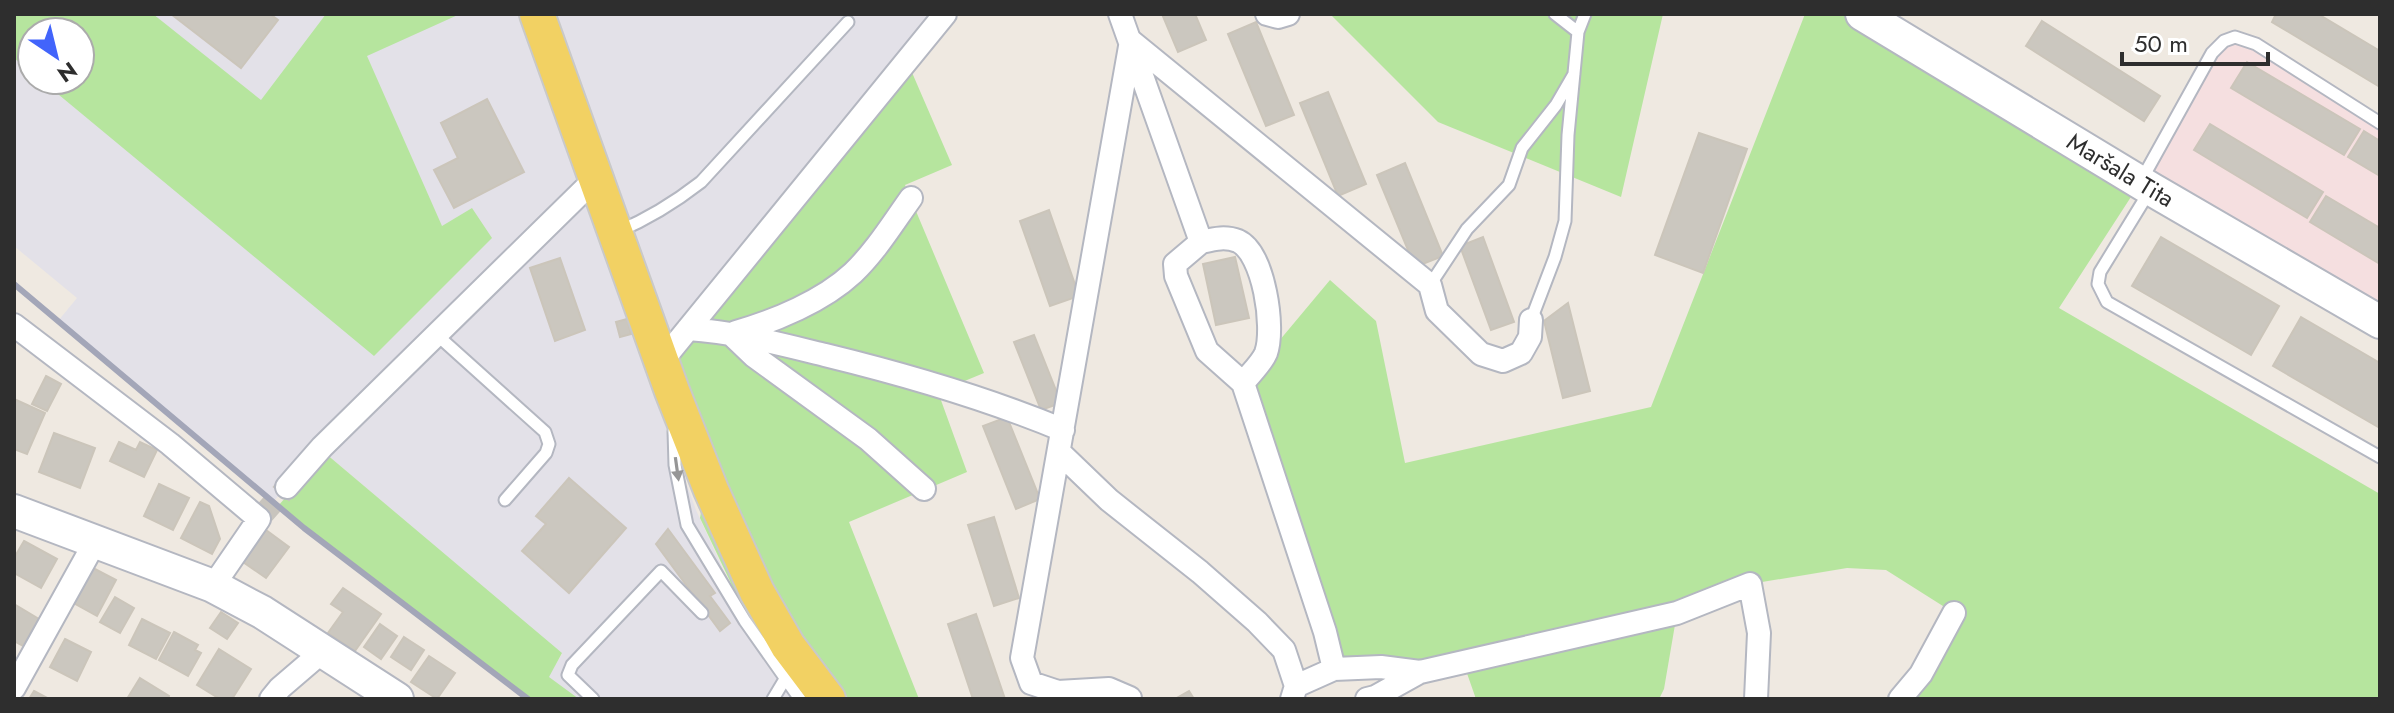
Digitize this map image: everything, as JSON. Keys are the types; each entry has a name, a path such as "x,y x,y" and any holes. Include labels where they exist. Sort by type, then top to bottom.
{"main road":[{"path":"537,14 711,490 757,592 788,646 808,698"}],"street":[{"path":"667,376 688,329 945,14"},
{"path":"1120,14 1201,242"},
{"path":"1267,14 1278,17 1288,14"},
{"name":"Maršala Tita","path":"1862,14 2145,186 2380,322"},
{"path":"1131,41 1430,285 1437,311 1481,354 1503,361 1521,353 1530,337 1531,320"},
{"path":"1128,699 1109,689 1058,692 1031,683 1022,658 1131,41"},
{"path":"287,487 322,447 596,178"},
{"path":"731,333 783,315 820,296 852,274 911,198"},
{"path":"1243,383 1266,353 1270,327 1260,272 1251,251 1240,242 1224,237 1201,242 1175,264 1176,276 1207,351 1243,383 1325,632 1334,669"},
{"path":"14,325 170,444 259,519 213,586"},
{"path":"688,329 731,333 899,373 998,403 1061,441 1109,500 1257,622 1284,650 1294,693 1334,669 1381,667 1420,672"},
{"path":"731,333 754,356 868,439 924,489"},
{"path":"14,511 213,586 262,612 397,699"},
{"path":"14,688 95,542"},
{"path":"1367,699 1420,672 1677,613 1750,584 1759,633 1756,699"},
{"path":"1900,699 1921,674 1954,613"},
{"path":"271,699 322,652"}],"lane":[{"path":"1555,14 1578,32"},
{"path":"1531,320 1565,221 1568,135 1578,32 1585,14"},
{"path":"616,232 643,222 675,203 701,182 848,22"},
{"path":"2380,123 2256,44 2235,37 2224,41 2212,53 2100,272 2098,284 2107,302 2380,457"},
{"path":"1430,285 1467,229 1509,185 1522,148 1556,105 1576,70"},
{"path":"437,335 545,432 549,444 546,453 505,500"},
{"path":"667,376 675,465 687,525 745,621 785,679 808,698"},
{"path":"593,699 568,675 572,665 661,571 702,613"},
{"path":"773,699 785,679"},
{"path":"780,699 808,698"}],"shaded area":[{"path":"14,14 945,14 662,361 600,193 661,414 696,510 731,587 805,699 579,699 548,677 562,654 321,448 273,502 58,321 77,298 14,246"},
{"path":"2235,37 2380,123 2380,322 2140,183 2212,53"}],"green space":[{"path":"14,14 153,14 261,100 326,14 460,14 367,56 442,226 472,208 492,238 374,356 60,96 96,96 96,16 16,16 16,60"},
{"path":"1330,14 1663,14 1621,197 1438,122"},
{"path":"1805,14 1862,14 2140,183 2059,308 2380,494 2380,699 1900,699 1954,613 1886,570 1847,568 1750,584 1677,613 1664,689 1659,699 1476,699 1463,662 1334,669 1243,384 1330,280 1376,321 1405,463 1651,407"},
{"path":"907,61 952,165 905,185 984,373 938,392 967,472 849,522 919,699 849,699 754,586 662,361"},
{"path":"325,453 562,653 549,677 579,699 528,699 278,506"},
{"path":"702,507 819,699 805,699 747,617 700,518"}],"building":[{"path":"171,14 270,14 278,20 241,68"},
{"path":"1162,14 1195,14 1206,40 1178,52"},
{"path":"2276,14 2318,14 2380,51 2380,87 2272,22"},
{"path":"2042,21 2160,96 2144,121 2026,46"},
{"path":"1256,22 1294,115 1266,126 1228,34"},
{"path":"2247,62 2360,129 2344,155 2231,88"},
{"path":"1328,92 1366,184 1338,196 1300,103"},
{"path":"487,99 524,172 454,208 434,170 458,158 441,123"},
{"path":"2210,124 2323,192 2307,218 2194,150"},
{"path":"2364,131 2380,141 2380,176 2348,157"},
{"path":"1699,133 1747,149 1703,273 1655,255"},
{"path":"1405,163 1443,256 1415,267 1377,175"},
{"path":"2326,196 2380,228 2380,264 2310,222"},
{"path":"1049,210 1079,296 1050,306 1020,221"},
{"path":"1483,237 1514,322 1491,330 1460,246"},
{"path":"2161,237 2279,306 2251,355 2132,286"},
{"path":"1235,257 1249,318 1216,325 1203,264"},
{"path":"560,258 585,330 555,341 530,268"},
{"path":"1568,303 1590,391 1563,398 1544,321"},
{"path":"2301,317 2380,363 2380,428 2273,366"},
{"path":"627,319 631,334 620,337 616,322"},
{"path":"1034,335 1061,403 1041,410 1014,342"},
{"path":"46,376 61,384 47,411 32,404"},
{"path":"14,399 45,413 27,454 14,449"},
{"path":"1007,417 1040,499 1016,509 983,426"},
{"path":"54,433 95,448 80,488 39,472"},
{"path":"119,442 136,450 140,442 157,450 144,477 110,461"},
{"path":"569,478 626,528 569,593 522,551 546,524 536,516"},
{"path":"159,484 189,498 173,530 144,516"},
{"path":"200,502 209,506 220,539 212,554 181,538"},
{"path":"994,517 1019,598 994,606 968,525"},
{"path":"668,529 715,593 710,596 730,623 720,631 656,544"},
{"path":"266,530 289,547 266,578 243,562"},
{"path":"24,541 57,559 41,588 14,573 14,558"},
{"path":"91,567 116,580 97,616 72,602"},
{"path":"343,588 381,614 355,651 328,633 343,612 331,604"},
{"path":"115,597 134,608 120,633 100,622"},
{"path":"14,604 39,619 23,646 14,641"},
{"path":"221,612 238,623 227,639 210,628"},
{"path":"976,614 1005,699 973,699 948,624"},
{"path":"142,619 170,633 156,659 129,645"},
{"path":"380,624 397,636 381,659 364,647"},
{"path":"174,632 198,645 195,650 201,653 188,676 159,660"},
{"path":"404,637 424,650 411,670 391,657"},
{"path":"65,639 91,652 77,681 50,667"},
{"path":"219,649 251,669 232,699 220,699 197,685"},
{"path":"429,656 455,673 437,699 411,682"},
{"path":"140,678 169,696 168,699 127,699"},
{"path":"34,691 49,699 29,699"},
{"path":"1189,691 1194,699 1175,699"}],"tunnel":[{"path":"259,519 287,487"}],"railway":[{"path":"14,284 304,528 528,699"}]}
